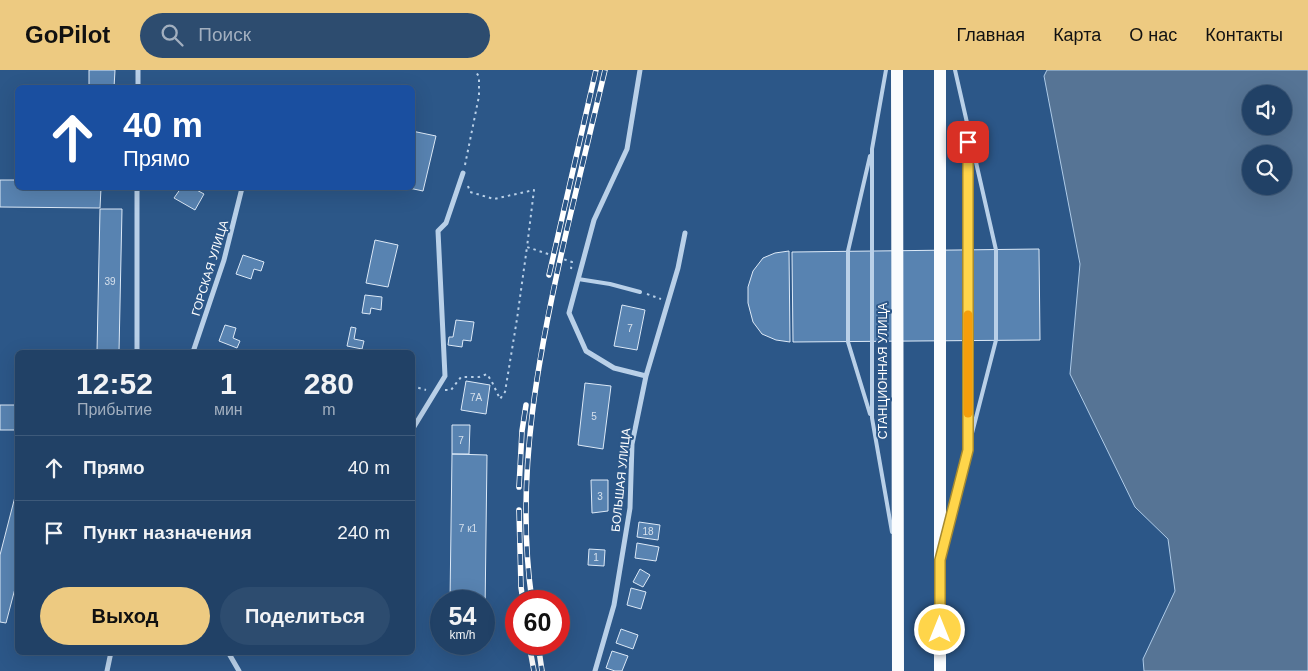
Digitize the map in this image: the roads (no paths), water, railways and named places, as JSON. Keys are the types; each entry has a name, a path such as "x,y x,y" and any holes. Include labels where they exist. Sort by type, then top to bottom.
{"main road":[{"name":"СТАНЦИОННАЯ УЛИЦА","path":"897,70 898,671"},
{"path":"940,70 940,671"}],"street":[{"path":"138,70 138,85"},
{"path":"640,70 627,150 594,220 569,313 586,351 614,368 646,376"},
{"path":"415,425 445,376 438,231 446,223 463,173"},
{"path":"136,190 137,350"},
{"name":"ГОРСКАЯ УЛИЦА","path":"194,350 224,260 242,190"},
{"name":"БОЛЬШАЯ УЛИЦА","path":"596,671 614,605 630,508 632,444 646,376 678,268 686,234"},
{"path":"107,671 110,655"},
{"path":"230,655 240,671"}],"lane":[{"path":"886,70 872,149 848,251 848,342 872,418 898,562"},
{"path":"940,560 996,340 996,250 955,70"},
{"path":"968,124 968,450"},
{"path":"872,149 872,418"},
{"path":"578,280 610,284 640,292"}],"water":[{"path":"1047,70 1308,70 1308,671 1144,671 1143,659 1175,591 1168,539 1135,507 1070,374 1080,264 1044,76"}],"railway":[{"path":"549,275 596,70"},
{"path":"531,590 527,554 526,507 532,413 547,321 605,70"},
{"path":"519,487 522,431 526,405"},
{"path":"519,510 521,590"},
{"path":"531,655 534,671"},
{"path":"540,655 542,671"}]}
